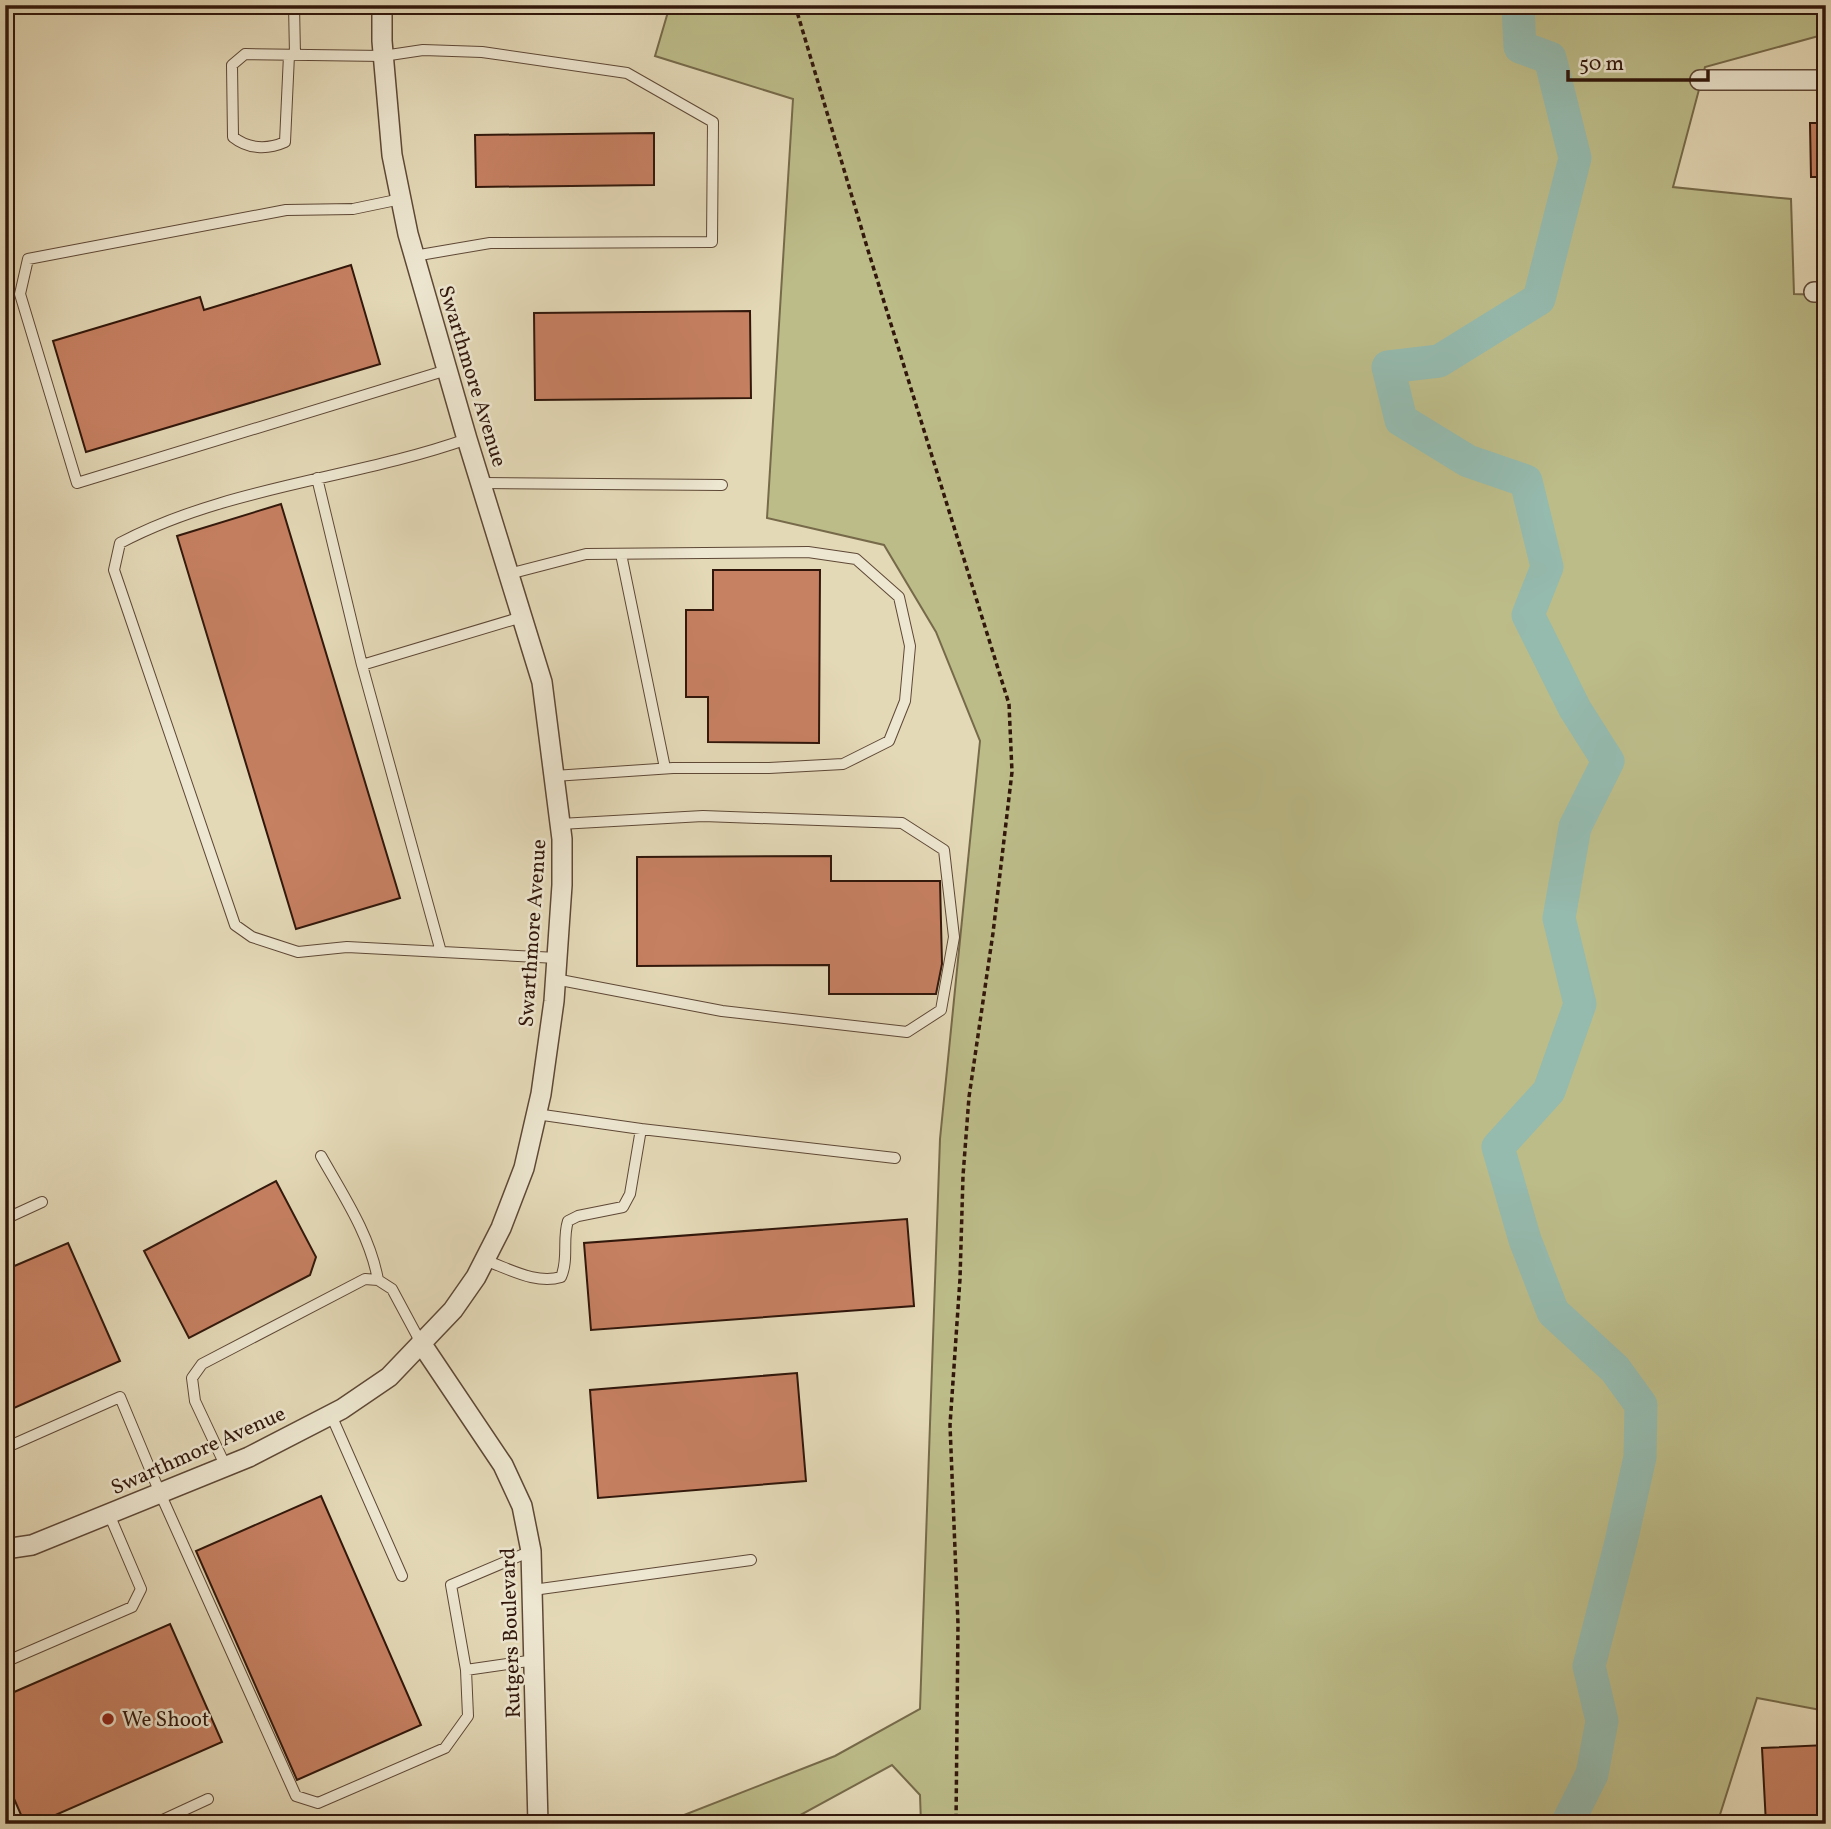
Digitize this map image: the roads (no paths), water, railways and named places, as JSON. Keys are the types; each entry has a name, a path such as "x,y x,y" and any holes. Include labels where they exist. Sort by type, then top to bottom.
{"street":[{"name":"Swarthmore Avenue","path":"5,1549 32,1545 249,1457 331,1415 389,1377 453,1310 476,1277 501,1228 524,1168 541,1094 555,979 562,885 560,824 542,682 467,439 414,256 401,199 393,155 383,56 382,5"},
{"path":"1700,80 1826,80"},
{"name":"Rutgers Boulevard","path":"421,1343 503,1465 522,1506 531,1551 533,1590 538,1824"}],"lane":[{"path":"294,5 292,55 285,142 273,147 244,146 233,137 232,65 245,54 292,55 383,56 424,50 482,52 627,73 713,122 712,242 489,243 414,256"},
{"path":"401,199 353,209 286,210 28,259 20,294 77,483 447,370"},
{"path":"467,439 424,454 317,478 194,512 138,533 120,543 114,569 235,925 251,937 298,952 347,947 557,958"},
{"path":"317,478 362,665 441,952"},
{"path":"481,483 722,485"},
{"path":"509,573 586,554 808,552 856,559 899,597 911,646 905,701 889,741 843,764 769,768 665,768 554,776"},
{"path":"621,554 665,768"},
{"path":"362,665 522,617"},
{"path":"555,979 722,1011 907,1032 941,1010 954,937 944,850 902,823 703,816 560,824"},
{"path":"536,1114 641,1129 895,1158"},
{"path":"484,1260 537,1279 549,1281 561,1277 566,1266 565,1231 569,1221 578,1216 623,1207 630,1194 641,1129"},
{"path":"321,1156 364,1235 374,1258 378,1280"},
{"path":"5,1219 42,1202"},
{"path":"226,1467 195,1401 192,1378 202,1364 365,1279 378,1280 392,1289 421,1343"},
{"path":"5,1448 120,1396 160,1493 296,1796 318,1803 445,1748 468,1716 466,1670 451,1585 531,1551"},
{"path":"331,1415 402,1576"},
{"path":"5,1662 132,1607 141,1588 109,1514"},
{"path":"533,1590 751,1560"},
{"path":"466,1670 535,1660"},
{"path":"154,1824 208,1799"}],"waterway":[{"path":"1518,5 1520,47 1550,58 1575,158 1539,299 1439,361 1388,367 1401,420 1468,461 1526,481 1547,567 1528,615 1575,709 1608,761 1575,827 1559,918 1580,1004 1549,1091 1498,1147 1525,1240 1553,1312 1615,1369 1641,1405 1640,1457 1589,1666 1602,1721 1592,1774 1567,1824"}],"place":[{"name":"We Shoot","path":"108,1719"}]}
